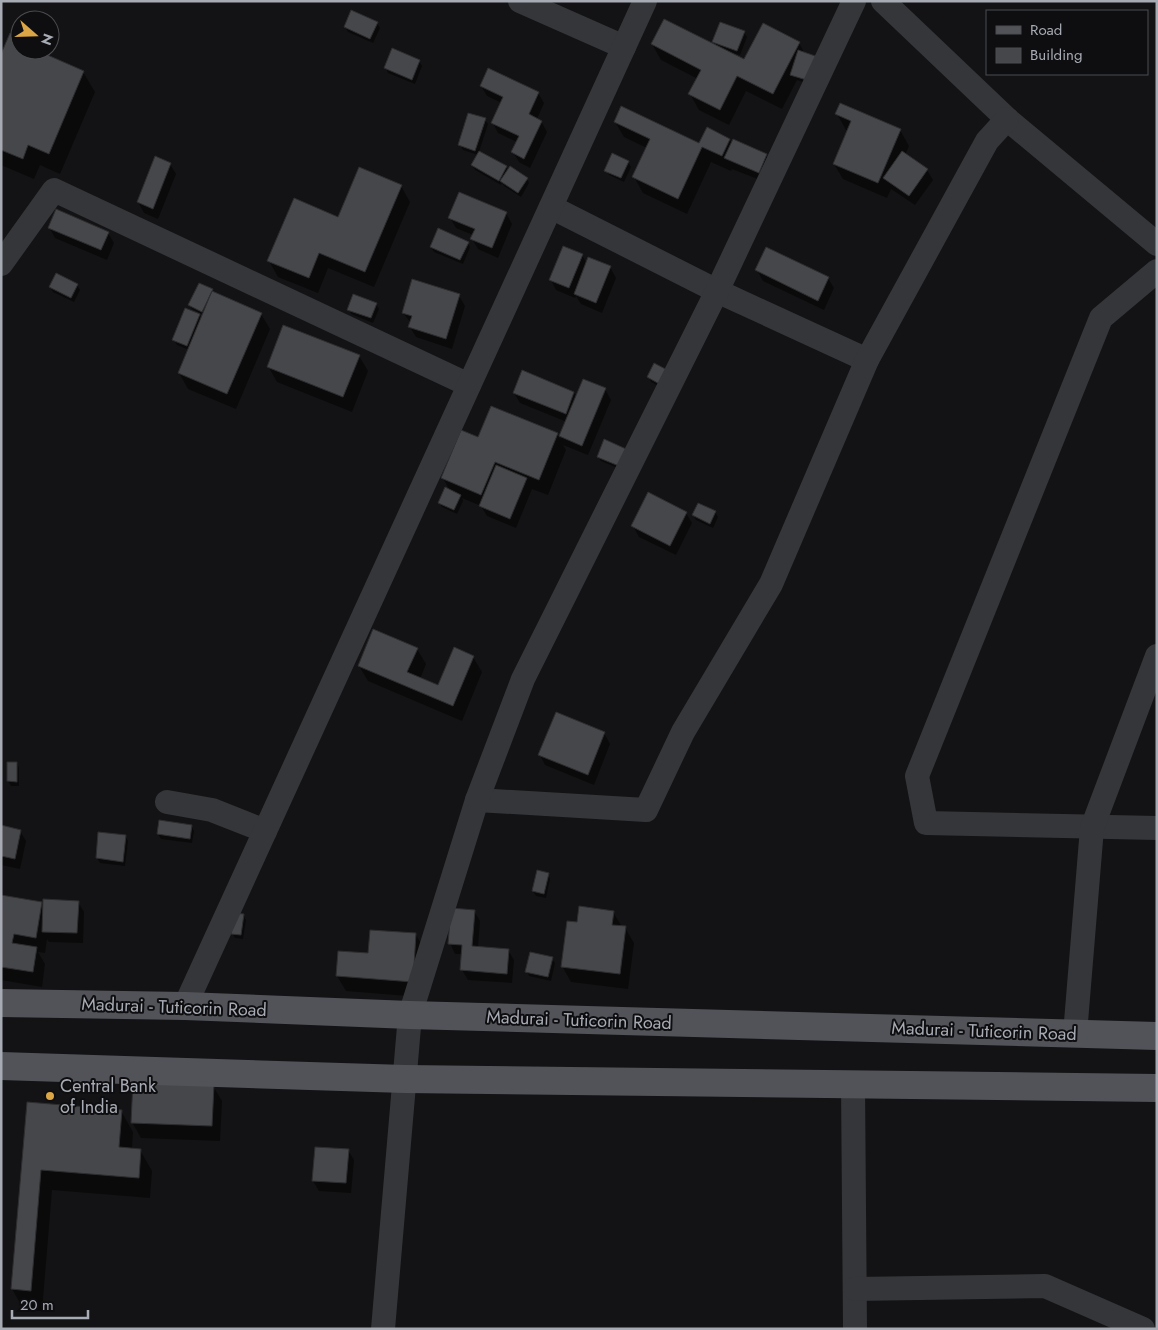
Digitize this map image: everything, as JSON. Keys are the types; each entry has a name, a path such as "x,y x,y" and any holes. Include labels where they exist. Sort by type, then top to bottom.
{"main road":[{"name":"Madurai - Tuticorin Road","path":"1,1003 185,1006 410,1015 1157,1036"},
{"path":"1,1066 405,1079 1157,1088"}],"street":[{"path":"520,1 624,47"},
{"path":"185,1006 646,1"},
{"path":"382,1329 410,1015 477,800 523,679 717,291 854,1"},
{"path":"883,1 1007,119 1157,244"},
{"path":"477,800 646,810 683,732 772,584 867,360 987,141 1007,119"},
{"path":"1,264 54,190 470,385"},
{"path":"552,207 717,291 867,360"},
{"path":"1157,271 1101,318 917,776 926,823 1157,828"},
{"path":"1075,1034 1092,828 1157,656"},
{"path":"167,802 212,810 265,831"},
{"path":"853,1084 855,1329"},
{"path":"855,1289 1045,1286 1143,1329"}],"building":[{"path":"351,10 378,22 370,39 344,27"},
{"path":"664,19 744,59 763,23 800,42 773,94 737,76 720,110 688,94 701,70 651,44"},
{"path":"720,22 745,31 737,51 712,42"},
{"path":"10,33 10,60 59,60 84,71 49,154 28,145 23,159 1,150 1,54"},
{"path":"392,48 420,60 412,80 384,68"},
{"path":"798,50 818,57 810,81 790,75"},
{"path":"488,68 539,92 529,114 542,121 524,159 511,152 519,136 491,123 503,97 480,86"},
{"path":"840,103 901,129 878,183 833,164 851,121 835,114"},
{"path":"621,106 699,143 707,127 730,139 722,156 702,147 678,199 632,177 650,139 614,122"},
{"path":"468,113 486,118 475,151 458,145"},
{"path":"733,139 767,154 759,173 724,158"},
{"path":"479,151 507,166 499,181 471,165"},
{"path":"902,151 928,169 909,196 883,178"},
{"path":"612,153 629,161 621,178 604,171"},
{"path":"155,156 171,163 153,209 137,202"},
{"path":"510,166 528,178 518,193 500,181"},
{"path":"359,167 402,185 365,272 319,253 309,278 267,261 294,198 338,217"},
{"path":"459,192 507,212 492,248 470,239 475,229 448,218"},
{"path":"56,209 109,232 101,250 48,228"},
{"path":"438,228 469,242 460,260 430,247"},
{"path":"563,246 583,254 569,288 549,280"},
{"path":"766,247 829,277 818,301 755,270"},
{"path":"588,257 611,266 596,303 574,294"},
{"path":"56,273 78,284 71,298 49,287"},
{"path":"412,279 460,294 446,339 408,327 412,316 402,313"},
{"path":"199,283 213,289 202,312 188,305"},
{"path":"212,291 262,313 227,394 178,373"},
{"path":"353,294 377,303 371,318 347,310"},
{"path":"185,308 200,314 187,346 172,340"},
{"path":"283,325 360,355 343,397 267,367"},
{"path":"654,363 671,372 663,386 647,377"},
{"path":"522,370 574,392 566,414 513,393"},
{"path":"583,379 606,388 582,446 559,436"},
{"path":"491,406 558,433 539,480 495,462 481,495 441,478 461,430 478,437"},
{"path":"604,439 626,449 619,466 597,457"},
{"path":"496,465 527,478 510,519 479,506"},
{"path":"445,487 461,495 454,510 438,503"},
{"path":"648,492 687,512 670,546 631,526"},
{"path":"698,503 716,511 710,524 692,515"},
{"path":"373,629 418,648 407,672 438,685 454,647 474,656 453,706 358,666"},
{"path":"556,712 605,732 588,775 538,755"},
{"path":"7,762 17,762 17,782 7,781"},
{"path":"159,820 192,825 190,839 157,834"},
{"path":"1,825 21,830 15,859 1,856"},
{"path":"98,832 126,835 123,862 96,858"},
{"path":"537,870 549,873 544,894 532,891"},
{"path":"1,895 42,902 36,938 14,934 12,943 37,947 33,972 1,967"},
{"path":"43,899 79,901 77,933 42,932"},
{"path":"579,906 614,911 612,925 626,926 620,974 561,967 567,921 577,922"},
{"path":"451,908 475,910 472,946 509,949 507,974 460,970 462,945 448,944"},
{"path":"233,913 244,914 241,935 231,934"},
{"path":"370,930 416,933 413,982 336,976 338,951 368,953"},
{"path":"530,952 553,957 548,977 525,972"},
{"path":"133,1081 214,1085 212,1126 131,1123"},
{"path":"27,1102 122,1110 119,1147 141,1149 139,1178 41,1170 31,1291 11,1289"},
{"path":"315,1147 349,1149 346,1183 312,1181"}],"place":[{"name":"Central Bank of India","path":"50,1096"}]}
